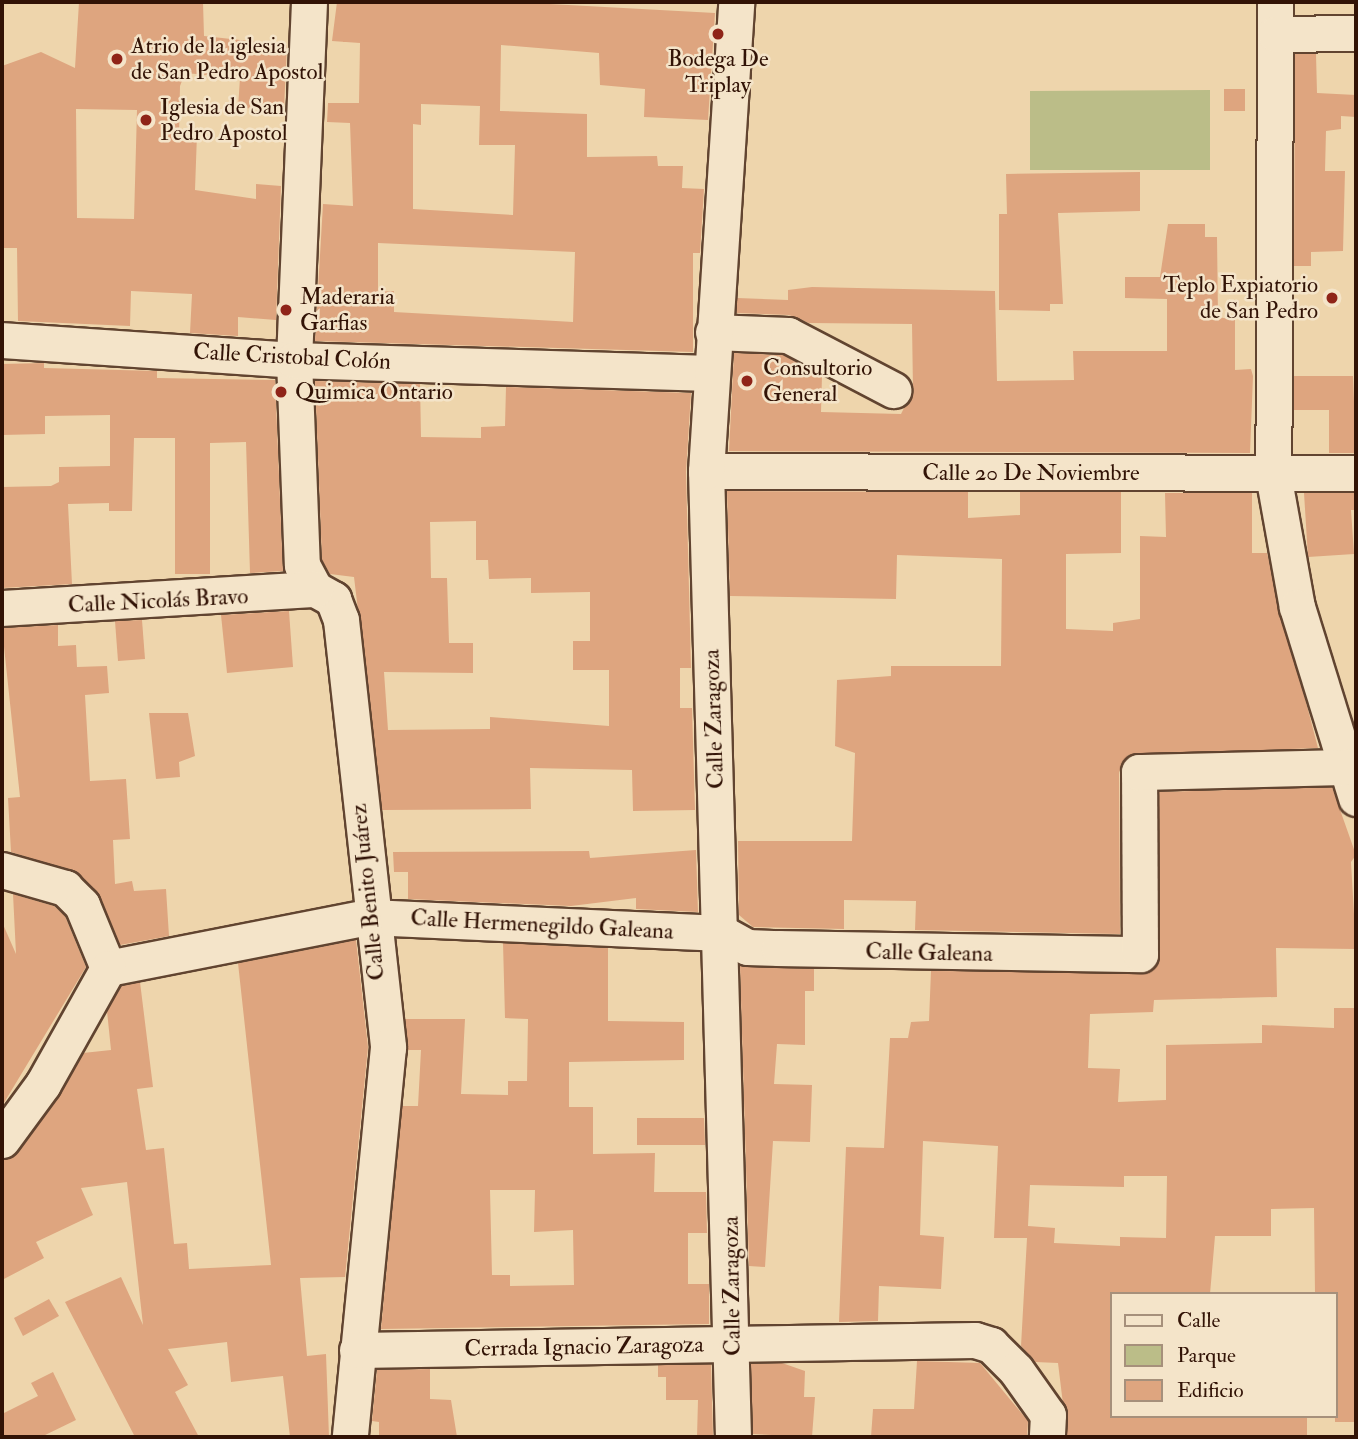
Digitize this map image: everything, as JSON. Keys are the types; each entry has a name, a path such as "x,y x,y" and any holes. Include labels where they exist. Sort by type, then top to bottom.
{"street":[{"name":"Calle Benito Juárez","path":"309,2 294,360 302,565 315,589 332,599 341,620 387,1080 350,1437"},
{"name":"Calle Zaragoza","path":"733,1437 734,1345 706,471 709,373 736,2"},
{"path":"1351,783 1297,607 1273,474 1275,18 1356,33"},
{"path":"713,332 788,335 893,390"},
{"name":"Calle Cristobal Colón","path":"2,340 294,360 709,373"},
{"name":"Calle 20 De Noviembre","path":"706,471 1356,473"},
{"name":"Calle Nicolás Bravo","path":"2,608 315,589"},
{"name":"Calle Galeana","path":"722,933 747,947 1140,954 1145,908 1139,772 1351,783"},
{"path":"2,870 65,888 82,905 108,968 43,1084 2,1140"},
{"name":"Calle Hermenegildo Galeana","path":"108,968 369,917 722,933"},
{"name":"Cerrada Ignacio Zaragoza","path":"357,1350 734,1345 952,1338 991,1345 1048,1415 1047,1437"}],"green space":[{"path":"1210,90 1210,170 1030,170 1030,91"}],"building":[{"path":"79,2 203,2 204,36 287,45 284,109 238,108 240,78 185,73 180,86 179,134 197,134 195,190 256,199 256,184 281,186 276,320 238,317 238,336 190,333 192,294 131,291 130,326 18,321 17,248 2,248 2,66 41,52 75,68","holes":["76,109 137,110 134,219 77,218"]},
{"path":"337,2 513,2 715,13 708,120 644,117 645,89 600,85 599,53 501,45 500,111 587,114 587,157 657,156 658,166 683,166 682,188 704,189 700,253 693,253 693,352 315,341 323,204 353,206 350,123 327,122 328,103 359,103 360,43 332,41","holes":["421,104 480,106 479,145 515,145 513,215 413,209 413,124 421,125","378,243 575,252 573,322 394,312 394,291 378,292"]},
{"path":"1295,54 1316,54 1317,93 1356,95 1356,117 1341,116 1341,129 1326,131 1325,171 1345,171 1343,251 1311,252 1311,266 1294,266"},
{"path":"1224,89 1245,89 1245,111 1224,111"},
{"path":"1140,172 1140,211 1058,213 1063,304 1050,304 1050,311 999,310 999,214 1007,214 1006,174"},
{"path":"1168,224 1205,224 1205,237 1217,237 1218,317 1235,320 1235,370 1251,369 1253,376 1250,453 729,451 734,353 783,355 822,375 821,412 901,414 913,390 912,324 809,323 789,315 736,313 737,298 788,300 788,290 812,287 995,291 997,381 1074,380 1073,351 1167,351 1167,299 1125,298 1125,277 1160,277"},
{"path":"44,363 44,368 157,371 157,378 275,380 283,571 250,573 246,442 210,443 210,574 175,574 175,438 134,438 132,511 109,511 109,503 68,504 72,584 2,588 2,487 51,486 59,482 59,467 110,466 110,415 45,416 45,434 2,435 2,364"},
{"path":"1294,376 1353,376 1356,453 1329,453 1329,410 1293,410"},
{"path":"315,381 420,384 421,437 481,438 481,427 505,426 506,387 691,393 686,472 691,668 680,668 680,708 692,708 695,810 633,811 632,770 530,768 531,809 382,810 354,577 330,574 322,560","holes":["476,521 476,560 488,560 489,579 531,578 531,593 590,592 590,641 573,641 573,670 609,670 609,726 490,717 490,729 388,730 384,672 473,673 473,643 449,643 447,578 431,578 430,522"]},
{"path":"727,491 968,492 968,518 1020,515 1020,492 1121,492 1121,553 1066,554 1066,629 1113,631 1113,623 1140,619 1140,536 1166,537 1165,493 1252,493 1252,553 1267,553 1318,748 1128,755 1119,772 1120,934 915,930 916,901 844,900 844,929 753,927 739,915 738,841 852,841 855,753 835,746 837,680 891,676 891,666 1001,666 1002,559 897,555 896,599 730,596"},
{"path":"1304,493 1356,493 1356,510 1351,510 1354,554 1308,557"},
{"path":"289,611 293,667 227,673 221,615"},
{"path":"142,620 145,659 118,661 115,621"},
{"path":"58,625 58,646 76,645 77,667 107,666 109,693 85,695 90,781 126,779 130,839 113,840 115,884 132,881 134,891 166,889 169,936 120,945 100,897 79,874 11,852 8,798 20,797 2,628"},
{"path":"149,713 188,713 195,756 179,762 180,777 156,779"},
{"path":"1332,787 1356,855 1351,862 1356,949 1276,948 1277,997 1154,1000 1153,1012 1090,1014 1088,1068 1120,1069 1118,1102 1166,1100 1166,1045 1262,1043 1262,1025 1334,1028 1334,1008 1356,1008 1356,1422 1335,1422 1337,1292 1315,1292 1314,1208 1271,1209 1271,1236 1215,1236 1210,1292 1110,1292 1110,1418 1307,1418 1307,1437 1067,1437 1058,1363 1035,1362 1021,1346 1027,1238 994,1238 998,1146 923,1141 920,1235 944,1237 941,1289 879,1286 878,1321 839,1322 846,1147 884,1148 890,1038 908,1038 911,1022 929,1021 931,971 1149,972 1160,954 1159,792","holes":["1124,1176 1167,1176 1166,1238 1120,1237 1120,1246 1054,1243 1055,1228 1028,1226 1030,1185 1124,1187"]},
{"path":"696,850 698,912 636,909 636,898 571,906 408,899 408,872 394,872 393,852 589,851 590,858"},
{"path":"13,894 54,906 65,916 86,967 2,1106 2,922 16,954"},
{"path":"356,940 368,1047 345,1277 300,1278 307,1356 326,1354 329,1437 290,1437 283,1376 231,1382 227,1342 168,1349 188,1385 175,1392 199,1437 135,1437 65,1302 121,1277 143,1325 127,1182 81,1188 93,1215 36,1242 44,1258 2,1280 2,1160 18,1152 83,1053 111,1050 107,1011 121,986 140,982 153,1087 137,1089 146,1150 164,1148 174,1244 187,1243 189,1269 271,1265 238,963"},
{"path":"503,943 608,948 608,1021 684,1022 684,1060 569,1062 569,1107 593,1107 593,1154 655,1153 654,1192 706,1192 707,1233 688,1233 688,1284 709,1284 709,1324 381,1329 402,1106 418,1106 421,1050 408,1050 405,1019 465,1019 461,1094 508,1095 508,1081 527,1081 528,1019 505,1018","holes":["490,1190 535,1190 534,1232 573,1230 574,1285 510,1286 510,1275 492,1275"]},
{"path":"740,966 814,969 814,991 805,991 805,1045 777,1044 774,1084 812,1085 810,1142 773,1141 765,1267 749,1266"},
{"path":"637,1118 704,1118 705,1145 637,1145"},
{"path":"49,1299 59,1316 23,1336 14,1318"},
{"path":"917,1361 980,1363 1028,1421 1027,1437 871,1437 873,1409 914,1409"},
{"path":"782,1363 805,1371 804,1397 815,1397 812,1437 753,1434 751,1364"},
{"path":"711,1364 713,1437 697,1437 698,1400 666,1400 666,1377 658,1377 658,1365"},
{"path":"430,1369 430,1399 451,1400 457,1437 379,1437 379,1422 372,1421 377,1370"},
{"path":"53,1372 76,1420 41,1437 2,1437 2,1414 38,1396 31,1383"}],"place":[{"name":"Bodega De Triplay","path":"718,34"},
{"name":"Atrio de la iglesia de San Pedro Apostol","path":"117,59"},
{"name":"Iglesia de San Pedro Apostol","path":"146,120"},
{"name":"Teplo Expiatorio de San Pedro","path":"1332,298"},
{"name":"Maderaria Garfias","path":"286,310"},
{"name":"Consultorio General","path":"747,381"},
{"name":"Quimica Ontario","path":"281,392"}]}
